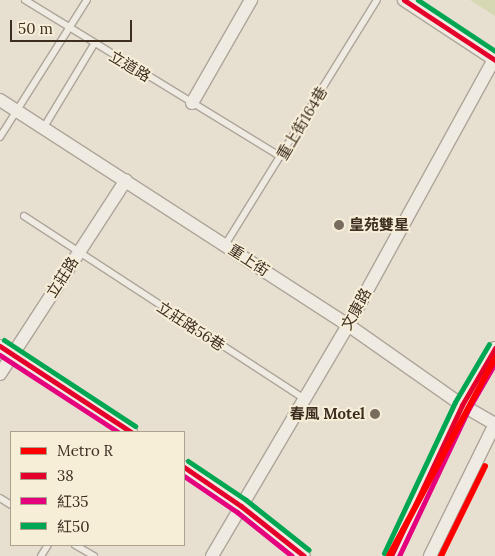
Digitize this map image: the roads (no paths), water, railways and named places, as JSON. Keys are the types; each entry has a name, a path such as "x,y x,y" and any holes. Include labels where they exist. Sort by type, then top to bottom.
{"street":[{"path":"192,103 251,0"},
{"path":"404,0 495,59"},
{"name":"文康路","path":"212,556 348,324 495,59"},
{"name":"重上街","path":"0,100 348,324 462,405 495,424"},
{"name":"立莊路","path":"0,374 126,180"},
{"path":"0,346 129,431"},
{"path":"392,556 462,405 495,348"},
{"path":"430,556 495,424"},
{"path":"185,468 241,506 304,556"}],"lane":[{"name":"立道路","path":"25,0 69,29 281,157"},
{"path":"0,137 87,0"},
{"name":"重上街164巷","path":"225,245 377,0"},
{"path":"44,127 94,44"},
{"name":"立莊路56巷","path":"24,216 305,399"},
{"path":"77,546 94,556"}],"metro line":[{"name":"R","path":"389,556 495,358"},
{"name":"R","path":"441,556 485,466"}],"place":[{"name":"皇苑雙星","path":"339,225"},
{"name":"春風 Motel","path":"375,414"}]}
